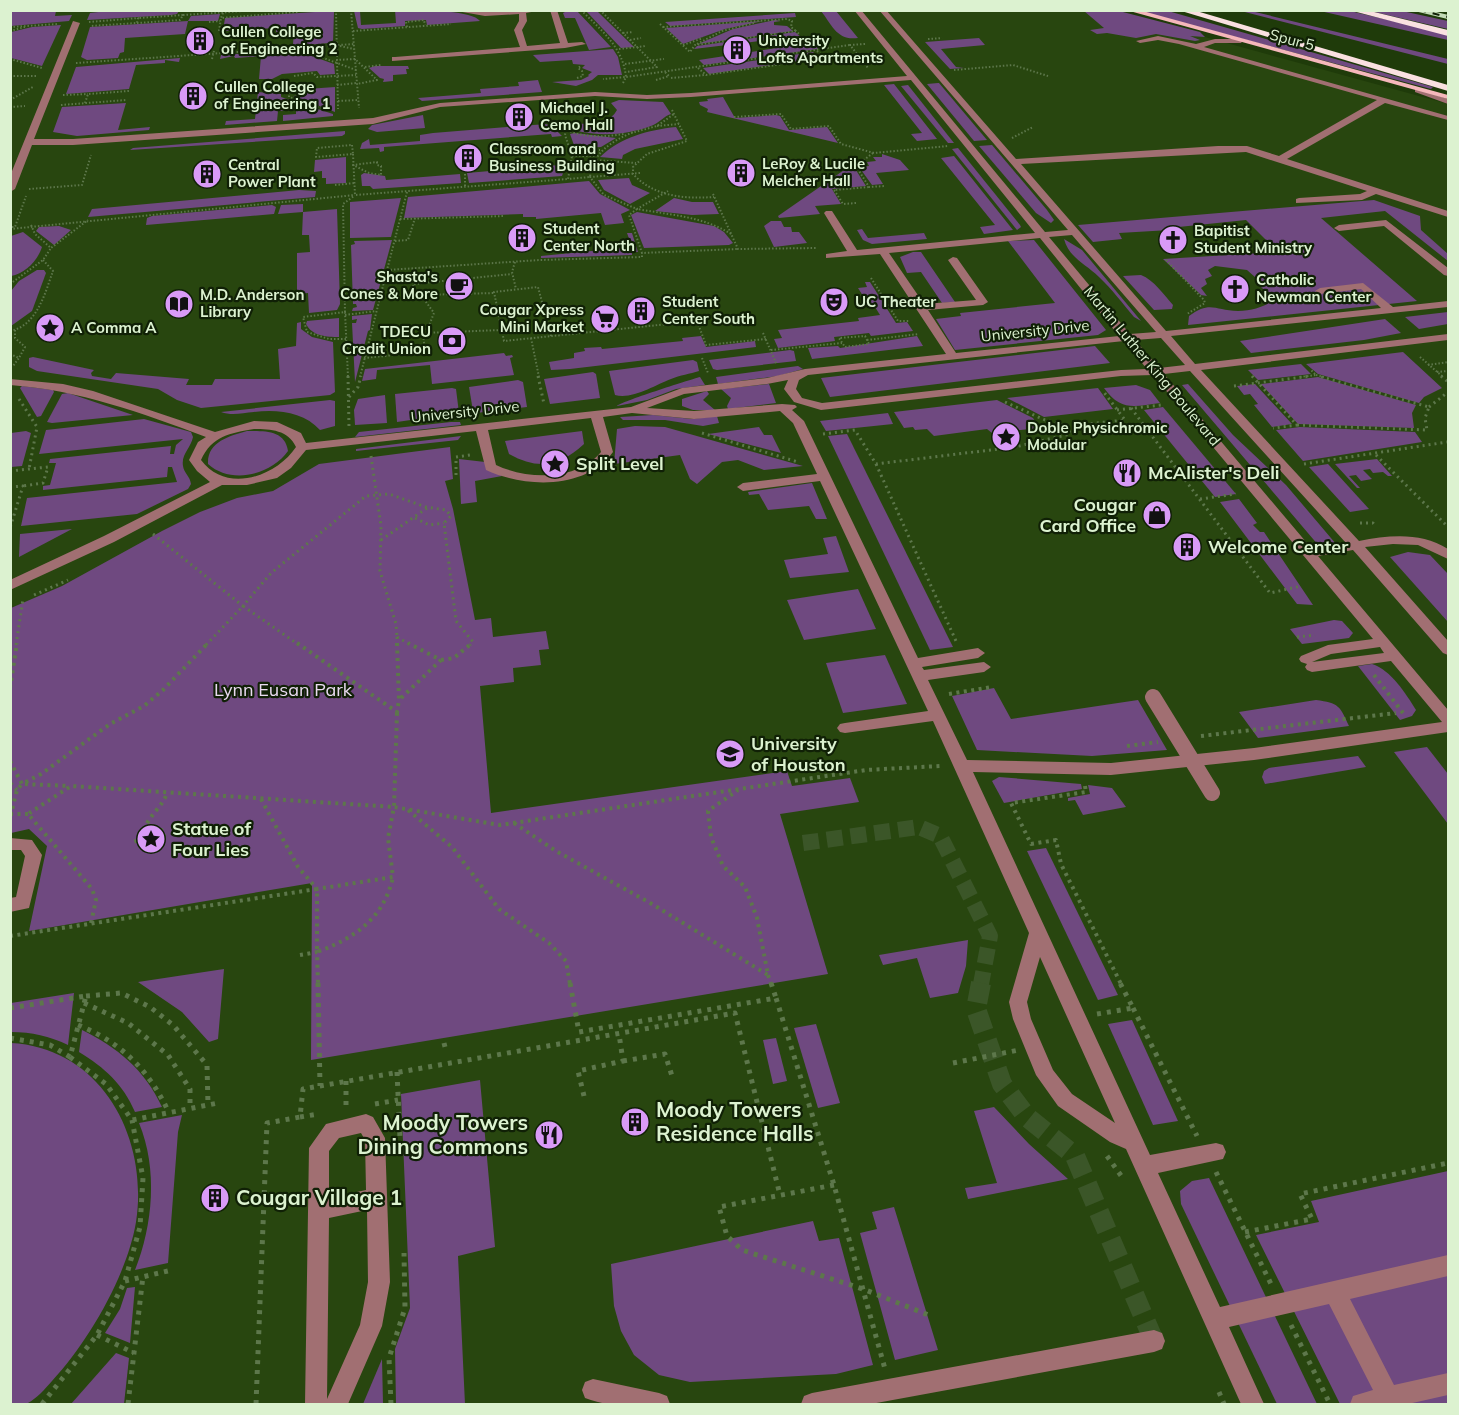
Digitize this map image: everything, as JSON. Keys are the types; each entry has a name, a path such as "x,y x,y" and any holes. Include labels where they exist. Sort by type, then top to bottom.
{"highway":[{"name":"Spur 5","path":"1182,10 1449,88"},
{"path":"1353,10 1449,33"}],"main road":[{"name":"Spur 5","path":"1129,10 1449,96"}],"street":[{"path":"454,10 484,14 539,10"},
{"path":"553,10 566,46"},
{"name":"Martin Luther King Boulevard","path":"857,10 1156,372 1449,719"},
{"name":"Martin Luther King Boulevard","path":"882,10 1192,368 1357,546 1449,650"},
{"path":"522,12 523,21 518,30 524,49"},
{"path":"10,189 76,23"},
{"path":"1196,29 1208,38 1199,45"},
{"path":"1140,41 1158,38 1199,45 1438,115 1448,109"},
{"path":"1181,53 1199,45 1221,40 1241,41"},
{"path":"395,59 582,44"},
{"path":"30,142 73,142 374,121 420,108 578,95 676,96 912,78"},
{"path":"1393,81 1448,109"},
{"path":"1279,160 1384,100"},
{"path":"410,103 420,108"},
{"path":"1014,162 1232,148 1247,150 1449,214"},
{"path":"1299,201 1362,197 1374,190"},
{"path":"829,213 854,254"},
{"path":"1339,228 1386,223 1449,273"},
{"path":"827,252 854,254 1074,232"},
{"path":"883,251 953,356"},
{"path":"919,308 983,302 953,260"},
{"path":"1320,291 1363,286 1390,310"},
{"name":"University Drive","path":"632,410 682,391 767,381 805,372 1449,304"},
{"name":"University Drive","path":"302,447 632,410 694,415 782,407 820,407 1121,373 1192,368 1449,337"},
{"path":"805,372 794,378 790,388 798,400 820,407"},
{"path":"10,382 44,383 135,406 215,436"},
{"path":"682,391 673,398 675,405 680,410 694,415"},
{"path":"782,407 798,422 819,478 962,766 1254,1404"},
{"path":"481,426 490,467 503,475 526,479 568,475 598,463 607,452 596,414"},
{"path":"10,586 109,539 219,482 241,482 274,474 293,460 302,447 297,436 277,426 254,425 215,436 202,445 195,460 202,472 219,482"},
{"path":"743,487 819,478"},
{"path":"1309,553 1417,541 1433,546 1449,555"},
{"path":"1384,642 1328,650 1309,663 1396,656"},
{"path":"916,670 981,660"},
{"path":"1153,697 1212,793"},
{"path":"845,729 938,716"},
{"path":"962,766 1111,769 1254,754 1449,727"},
{"path":"10,844 26,844 34,855 23,903 10,905"},
{"path":"1038,933 1018,1002 1022,1019 1046,1075 1065,1100 1117,1136 1133,1142"},
{"path":"316,1404 319,1148 333,1130 366,1123 375,1138 380,1282 370,1326 337,1404"},
{"path":"1144,1166 1211,1153"},
{"path":"318,1210 377,1198"},
{"path":"1214,1319 1449,1266"},
{"path":"1335,1292 1389,1398"},
{"path":"812,1404 1154,1341"},
{"path":"1361,1404 1449,1384"},
{"path":"593,1390 659,1404"}],"path":[{"path":"89,22 88,27 180,20 182,10"},
{"path":"10,27 259,10"},
{"path":"252,16 265,10"},
{"path":"209,22 299,11 329,10"},
{"path":"336,10 338,114"},
{"path":"351,10 360,116"},
{"path":"582,10 618,50 625,64 626,77 623,84"},
{"path":"600,10 657,67 626,72"},
{"path":"219,32 223,13"},
{"path":"137,23 138,18"},
{"path":"683,45 743,26 776,20"},
{"path":"663,27 776,20 792,21 790,27 800,35"},
{"path":"353,30 457,23"},
{"path":"660,24 690,52 695,45 709,36"},
{"path":"10,32 32,26"},
{"path":"695,45 796,31"},
{"path":"622,33 633,32"},
{"path":"629,40 640,38"},
{"path":"75,63 354,44"},
{"path":"626,77 866,44"},
{"path":"336,45 354,49"},
{"path":"850,45 869,69"},
{"path":"618,50 646,46"},
{"path":"296,48 356,69"},
{"path":"671,78 825,58 816,50"},
{"path":"212,59 214,51"},
{"path":"336,62 355,58"},
{"path":"337,85 377,80 355,58"},
{"path":"10,59 44,69 41,75 10,76"},
{"path":"625,64 664,59"},
{"path":"950,70 1013,65 1047,76"},
{"path":"573,79 583,76 582,71 578,68 581,66"},
{"path":"698,67 706,75"},
{"path":"650,82 669,76 665,72"},
{"path":"294,76 313,73 316,77 356,75"},
{"path":"10,100 38,83"},
{"path":"69,95 129,91"},
{"path":"289,92 289,97 328,110"},
{"path":"85,103 88,94"},
{"path":"676,96 667,100 687,141 654,149 641,157 636,163 634,173 639,182 666,192 694,199 714,196 738,249"},
{"path":"59,105 126,100"},
{"path":"338,101 358,100"},
{"path":"657,126 674,114"},
{"path":"734,117 781,114 791,129 829,126 841,144 874,153 956,146"},
{"path":"552,121 566,130 601,135 679,124"},
{"path":"566,130 572,156 568,179"},
{"path":"633,132 600,150 591,164 590,177 604,195 637,209 717,223 731,234"},
{"path":"353,154 316,157 317,148 352,145 353,154 353,165 355,183 355,195"},
{"path":"571,150 600,150"},
{"path":"869,187 856,166 874,153"},
{"path":"28,189 82,185 92,154"},
{"path":"572,156 595,156"},
{"path":"593,160 636,163"},
{"path":"377,162 377,165 381,166 381,175 369,173 353,165 377,162"},
{"path":"572,163 591,164"},
{"path":"10,230 15,226 355,195 640,173"},
{"path":"465,174 465,187"},
{"path":"335,185 355,183"},
{"path":"856,203 843,204 834,190 885,186"},
{"path":"349,398 358,387 407,192"},
{"path":"387,270 642,257 629,214 666,192"},
{"path":"349,411 343,204 355,195"},
{"path":"400,219 504,216"},
{"path":"395,241 408,240 415,218"},
{"path":"10,284 43,260 51,248 88,220"},
{"path":"31,225 35,234 51,248"},
{"path":"642,253 738,249 827,252"},
{"path":"10,368 17,363 25,347 15,338 13,330 38,311 53,271 43,260"},
{"path":"1166,260 1205,303 1187,314 1178,316"},
{"path":"515,262 512,274 516,290"},
{"path":"512,274 413,284 414,293 421,295 495,293 538,287 551,336"},
{"path":"10,278 20,277"},
{"path":"867,340 919,335 911,321 898,321 871,278"},
{"path":"495,293 504,341 698,321 706,345 766,339"},
{"path":"421,295 431,306 434,314 428,328 423,333"},
{"path":"346,339 329,339 308,332 303,317 376,311"},
{"path":"423,333 502,330"},
{"path":"364,358 425,352 423,333"},
{"path":"763,333 778,366"},
{"path":"865,336 869,344 845,347 842,343 839,338 865,336"},
{"path":"531,338 546,419"},
{"path":"771,350 842,343"},
{"path":"1413,351 1448,382"},
{"path":"10,354 19,358"},
{"path":"1428,364 1449,362"},
{"path":"1309,368 1316,375"},
{"path":"1245,369 1297,425"},
{"path":"1437,373 1449,371"},
{"path":"1233,386 1316,375 1429,407"},
{"path":"996,398 1045,420 1068,426 1125,420 1099,386"},
{"path":"1271,429 1297,425 1427,430 1425,418 1429,407 1449,392"},
{"path":"16,396 37,427 29,469"},
{"path":"1118,410 1164,404"},
{"path":"1131,408 1270,593 1301,586"},
{"path":"876,464 1015,447 1070,434 1068,426"},
{"path":"820,427 823,434 855,430 876,464 959,648"},
{"path":"695,431 808,465 819,478"},
{"path":"1303,464 1376,455 1380,451 1447,442"},
{"path":"456,475 456,457 473,455 472,449"},
{"path":"1376,455 1449,527"},
{"path":"300,955 341,944 374,918 388,897 393,877 388,838 394,807 399,700 396,624 380,572 381,540 371,456"},
{"path":"10,471 48,467 43,483 10,487"},
{"path":"10,528 23,486"},
{"path":"71,786 28,814 10,814 17,790 22,784 41,774 110,724 144,706 163,690 243,606 271,573 366,496 376,492 394,493 428,508 441,507 451,516 444,523 435,526 423,525 415,518"},
{"path":"1200,500 1236,494"},
{"path":"381,540 428,508"},
{"path":"399,700 441,660 454,658 473,642 456,621 444,523"},
{"path":"152,533 243,606 397,712"},
{"path":"10,688 23,599"},
{"path":"396,637 441,660"},
{"path":"948,694 992,687"},
{"path":"22,784 394,807 500,825 866,770 942,766 938,756"},
{"path":"10,761 22,784"},
{"path":"10,783 17,790"},
{"path":"1084,783 1086,792 1011,803 1031,844 1056,840 1061,864 1132,1008 1211,1153 1245,1232 1330,1404"},
{"path":"740,789 708,810 711,837 723,866 745,886 757,918 768,975 834,1185 889,1390"},
{"path":"144,830 158,827 164,831 165,837 156,846 142,848 136,844 154,808 166,799 167,792"},
{"path":"261,799 298,867 317,889 316,952 320,1086"},
{"path":"407,810 452,847 499,909 549,943 566,961 579,1032 776,998"},
{"path":"28,814 92,889 96,900 91,923"},
{"path":"514,823 556,851 652,904 768,975"},
{"path":"10,936 393,877"},
{"path":"10,1008 121,993 150,1007 173,1025 207,1065 208,1105"},
{"path":"70,1057 86,996"},
{"path":"84,1003 128,1023 168,1055 190,1089 190,1109"},
{"path":"1077,1018 1132,1008"},
{"path":"479,1058 735,1013 780,1196"},
{"path":"78,1025 93,1030 117,1045 134,1060 152,1080 169,1113"},
{"path":"619,1034 623,1061"},
{"path":"10,1038 50,1045 103,1079 117,1095 132,1120 143,1178 140,1227 125,1281 98,1335 42,1404"},
{"path":"953,1063 1019,1050"},
{"path":"584,1096 578,1071 665,1054 672,1076"},
{"path":"132,1120 218,1103"},
{"path":"1245,1232 1312,1219 1300,1194 1449,1163"},
{"path":"834,1185 719,1207 727,1236 742,1250 863,1289 931,1316"},
{"path":"125,1281 172,1270"},
{"path":"128,1404 143,1276"},
{"path":"98,1335 134,1353"}],"shaded area":[{"name":"University of Houston","path":"10,11 1111,11 1448,104 1448,1404 11,1404"}],"green space":[{"path":"395,10 454,12 474,17 480,21 427,25 426,20 405,21 405,26 358,28 354,11 360,11 361,25 396,23"},
{"path":"10,11 56,11 55,16 72,15 69,21 11,26"},
{"path":"179,11 171,15 87,20 90,13"},
{"path":"577,11 611,47 589,50 575,18 565,18 563,13"},
{"path":"586,11 597,11 634,47 621,48"},
{"path":"821,11 836,11 858,38 845,37 840,34"},
{"path":"1084,11 1119,11 1200,32 1205,37 1190,36 1200,40 1195,41 1156,34 1136,38 1107,33 1097,34 1090,30 1104,28"},
{"path":"1138,11 1168,11 1433,87 1431,89"},
{"path":"1241,11 1251,11 1448,59 1448,64"},
{"path":"1320,11 1350,11 1448,34 1448,40"},
{"path":"1370,11 1402,11 1448,21 1448,29"},
{"path":"334,12 333,42 329,43 297,46 293,44 294,31 276,32 276,28 223,31 225,18"},
{"path":"795,13 796,17 670,26 665,22"},
{"path":"220,14 218,21 188,21 191,16"},
{"path":"775,20 781,21 774,22 774,25 787,26 793,31 698,44 733,29"},
{"path":"188,21 185,34 125,38 124,52 120,53 118,58 87,60 81,57 90,27"},
{"path":"763,21 725,29 683,44 666,28"},
{"path":"61,25 42,66 11,58 11,32 32,27"},
{"path":"795,32 800,36 694,49 697,46"},
{"path":"979,38 985,45 941,49 956,67 964,68 950,69 925,42"},
{"path":"814,43 818,49 704,65 699,60"},
{"path":"613,49 618,57 622,75 598,75 576,86 552,82 581,80 589,76 592,72 582,68 585,65 573,64 572,60 540,62 533,55"},
{"path":"295,50 334,64 335,74 320,75 317,71 282,74 272,79 259,79 261,56 235,58 234,56 220,59 221,55"},
{"path":"813,52 820,58 709,74 703,68"},
{"path":"180,58 179,62 165,60 165,63 136,65 129,89 66,94 76,67"},
{"path":"408,66 409,69 406,69 407,74 393,75 393,81 383,82 384,79 369,68"},
{"path":"538,80 542,92 422,101 418,98 481,93 480,89 519,86 518,82"},
{"path":"939,83 987,140 974,141 927,84"},
{"path":"894,84 937,139 917,141 911,134 922,133 884,85"},
{"path":"908,85 954,143 948,143 901,86"},
{"path":"335,87 335,112 293,96 307,95 307,89"},
{"path":"258,92 281,94 281,97 333,114 333,116 283,121 283,115 296,114 296,110 278,111 277,121 225,125 226,121 255,119"},
{"path":"723,97 735,118 776,115 780,116 789,130 827,127 838,143 707,112 708,109 699,102"},
{"path":"619,100 663,102 671,114 651,126 617,134 581,132 560,123 599,123 612,116 617,110 611,103"},
{"path":"126,103 118,130 150,127 149,130 77,136 53,132 62,107"},
{"path":"423,115 425,128 377,132 368,129 372,125"},
{"path":"546,124 562,136 552,137 551,134 384,147 384,151 380,152 379,148 360,149 362,143 369,139 370,145 420,141 420,135 433,133"},
{"path":"676,127 683,139 635,149 623,155 622,159 600,157 617,144 635,136"},
{"path":"345,131 342,136 130,150 133,148"},
{"path":"570,134 616,138 601,147 575,148"},
{"path":"992,145 1047,210 1054,220 1051,223 1036,213 979,146"},
{"path":"958,148 1021,227 1017,230 952,149"},
{"path":"882,154 900,160 909,170 876,173 883,184 872,185 859,167 869,166 867,162 876,161 873,157 882,157"},
{"path":"954,156 1013,230 984,234 980,227 995,225 941,158"},
{"path":"346,157 346,183 326,184 326,178 322,178 322,171 314,172 315,160"},
{"path":"559,165 565,167 562,176 469,183 467,173"},
{"path":"854,167 866,186 832,189 841,204 815,206 820,214 779,218 778,216 847,168"},
{"path":"364,173 385,176 386,180 460,174 461,183 373,189 370,186 362,186 361,175"},
{"path":"629,178 632,185 650,193 630,204 604,190 598,180"},
{"path":"589,181 600,194 630,210 621,214 624,223 605,225 601,213 536,219 536,217 523,217 523,214 404,218 408,197"},
{"path":"299,190 316,191 315,197 88,217 92,209"},
{"path":"401,198 391,237 350,238 350,202"},
{"path":"674,198 692,202 713,202 719,214 692,215 655,211"},
{"path":"1374,200 1420,216 1421,230 1448,254 1448,261 1385,211 1321,218 1417,301 1188,325 1189,316 1203,308 1248,310 1261,307 1274,300 1279,302 1283,298 1264,290 1261,287 1264,285 1247,270 1215,266 1208,270 1212,276 1205,279 1207,284 1201,288 1207,296 1201,295 1163,259 1278,252 1246,220 1169,228 1170,230 1119,233 1122,239 1093,242 1078,225"},
{"path":"303,204 303,212 278,214 281,205"},
{"path":"272,205 276,207 274,214 146,225 147,218 152,216"},
{"path":"337,209 340,304 337,310 309,313 308,293 297,294 297,253 310,252 309,235 302,235 303,212"},
{"path":"637,212 714,226 724,232 733,243 644,248 631,215"},
{"path":"771,221 781,221 784,227 791,227 792,232 799,232 807,243 774,247 764,226"},
{"path":"59,226 71,230 54,245 36,231 39,227"},
{"path":"862,229 868,238 924,233 927,239 872,244 863,240 857,230"},
{"path":"23,232 42,247 30,266 11,276 11,236"},
{"path":"627,233 632,233 638,252 632,252 632,255 541,258 541,256 632,247"},
{"path":"1064,239 1082,250 1141,321 1134,317 1094,272 1074,256 1066,246"},
{"path":"392,240 373,310 352,311 357,307 353,304 351,245 355,244 354,241"},
{"path":"1034,240 1106,330 1098,335 955,350 936,319 961,316 960,313 1055,303 1008,241"},
{"path":"913,252 921,252 955,302 942,303 921,272 907,273 900,257"},
{"path":"37,270 44,270 46,273 32,311 11,326 11,291 19,281"},
{"path":"1141,275 1158,288 1173,305 1172,309 1154,310 1123,276"},
{"path":"865,282 870,282 896,323 907,322 913,331 871,336 869,333 834,337 835,341 778,348 774,339 782,338 778,330 859,321 858,318 880,315 875,307 870,307 858,288 867,287"},
{"path":"1448,312 1448,324 1419,329 1405,317"},
{"path":"372,314 370,330 355,382 352,323 356,323 357,319 352,320 352,316"},
{"path":"339,318 339,337 316,333 306,324 307,321"},
{"path":"1385,319 1401,333 1364,340 1251,353 1240,341"},
{"path":"301,322 301,329 312,337 333,342 335,392 330,395 201,408 177,400 158,389 37,371 29,367 29,358 33,357 94,370 91,373 92,376 111,379 116,373 189,379 186,385 212,385 215,379 280,379 278,349 296,346 297,323"},
{"path":"701,336 706,347 755,341 756,347 570,369 551,370 549,362 574,358 574,353 585,351 584,348 601,347 602,349 683,341 682,338"},
{"path":"917,336 923,346 812,359 808,348 838,346 840,348"},
{"path":"1095,346 1110,363 830,397 821,378"},
{"path":"794,351 796,361 717,370 713,369 709,360"},
{"path":"1403,352 1442,388 1424,397 1419,403 1318,374 1306,364"},
{"path":"504,353 506,356 512,355 513,357 510,358 514,375 432,384 430,365 377,370 376,379 362,381 365,369"},
{"path":"693,360 697,362 699,371 674,378 636,394 615,395 609,371"},
{"path":"1301,364 1311,374 1258,380 1248,370"},
{"path":"798,366 803,369 778,376 718,384 716,377"},
{"path":"593,372 596,374 600,398 550,404 544,379"},
{"path":"700,377 705,385 676,389 647,400 617,406 642,396"},
{"path":"1318,377 1416,405 1412,413 1414,428 1298,424 1261,384"},
{"path":"518,380 523,382 527,407 476,413 473,411 469,387"},
{"path":"769,384 776,403 728,409 731,398 721,389"},
{"path":"1188,384 1233,435 1286,485 1336,544 1319,546 1182,385"},
{"path":"1255,384 1292,424 1272,427 1254,405 1258,404 1250,394 1244,395 1237,386"},
{"path":"1136,385 1150,390 1160,403 1129,406 1116,401 1104,388"},
{"path":"22,386 53,390 41,416 37,417 20,388"},
{"path":"1098,388 1113,409 1044,417 1007,398"},
{"path":"456,389 459,413 397,422 395,394"},
{"path":"707,391 709,394 703,400 715,410 693,410 682,406 682,399"},
{"path":"68,393 133,415 47,422 62,394"},
{"path":"385,395 387,423 355,425 354,410 358,399"},
{"path":"997,400 1033,418 1039,428 992,433 987,429 934,436 927,429 904,428 894,412"},
{"path":"335,401 335,426 320,430 306,419 290,413 263,411 233,414 221,412"},
{"path":"1163,407 1236,494 1215,497 1144,410"},
{"path":"888,413 893,424 826,431 820,421"},
{"path":"653,415 692,419 717,416 719,423 703,426 665,420 623,420 620,417"},
{"path":"144,419 191,432 193,437 183,462 191,484 188,489 137,514 21,526 27,498 177,482 172,467 168,467 167,477 43,490 43,486 50,485 56,463 49,463 50,459 171,446 170,454 174,454 176,445 183,439 39,454 46,430"},
{"path":"460,422 461,425 355,437 359,432"},
{"path":"635,426 665,427 803,466 764,470 738,460 722,462 697,484 690,479 680,455 614,464 617,429"},
{"path":"759,427 764,435 772,435 781,453 708,434"},
{"path":"1300,427 1415,432 1422,442 1303,461 1276,430"},
{"path":"26,431 31,433 22,466 11,467 11,433"},
{"path":"247,431 278,435 283,439 288,451 272,466 250,474 228,474 208,464 211,450 215,445 226,438"},
{"path":"582,431 584,444 566,458 548,464 529,462 509,454 505,441"},
{"path":"847,434 953,647 930,650 828,436"},
{"path":"461,436 458,440 356,451 356,449"},
{"name":"Lynn Eusan Park","path":"450,447 453,479 445,481 453,509 475,620 491,618 493,637 546,631 549,649 539,650 541,665 513,668 514,682 480,686 491,813 787,771 792,786 850,778 859,802 780,814 828,974 311,1060 312,883 29,931 47,846 29,829 11,833 11,608 62,586 200,512 237,498 273,491 319,464"},
{"path":"459,459 485,462 502,476 475,481 477,502 461,504"},
{"path":"1377,459 1392,476 1383,472 1373,473 1370,469 1363,470 1372,479 1361,481 1356,475 1349,476 1360,488 1357,488 1335,464"},
{"path":"1328,464 1369,509 1350,512 1309,467"},
{"path":"812,483 827,519 816,519 809,506 768,510 759,494 749,495 748,492"},
{"path":"1239,499 1257,523 1253,525 1260,532 1264,532 1313,605 1297,604 1220,502"},
{"path":"72,529 19,557 20,534"},
{"path":"836,536 849,572 790,578 784,560 828,554 823,538"},
{"path":"1408,552 1430,555 1448,574 1448,622 1390,557"},
{"path":"858,589 876,629 804,640 787,600"},
{"path":"1334,620 1342,621 1353,633 1349,638 1302,644 1290,629"},
{"path":"885,655 907,704 843,713 826,663"},
{"path":"1372,664 1385,671 1403,690 1416,710 1412,716 1400,720 1358,666"},
{"path":"994,688 1011,719 1138,700 1167,750 1092,756 977,750 952,696"},
{"path":"1316,700 1338,707 1349,726 1258,738 1239,712"},
{"path":"1427,747 1448,774 1448,824 1394,752"},
{"path":"1358,756 1366,767 1265,784 1262,777 1264,771 1269,768"},
{"path":"999,777 1081,784 1082,789 1004,803 992,781"},
{"path":"1088,785 1112,788 1126,807 1083,815 1075,800 1068,801 1068,798 1090,794"},
{"path":"1046,848 1118,995 1098,1000 1027,851"},
{"path":"968,940 966,966 958,993 930,998 917,958 883,965 879,955"},
{"path":"224,969 218,1039 209,1042 182,1012 138,982"},
{"path":"74,993 68,1045 40,1035 11,1032 11,1003"},
{"path":"1132,1020 1178,1121 1153,1125 1108,1024"},
{"path":"816,1024 840,1103 818,1108 794,1028"},
{"path":"82,1030 107,1044 129,1061 147,1082 162,1107 135,1112 119,1085 97,1064 79,1052"},
{"path":"776,1038 787,1081 773,1084 763,1040"},
{"path":"11,1043 43,1049 71,1061 94,1080 112,1103 126,1130 135,1159 138,1190 136,1222 131,1243 115,1286 104,1307 66,1365 35,1399 20,1405 10,1404"},
{"path":"480,1080 495,1247 458,1256 465,1404 396,1404 395,1349 410,1308 401,1094"},
{"path":"994,1107 1029,1144 1068,1179 968,1199 965,1188 997,1183 974,1111"},
{"path":"182,1115 178,1132 168,1263 135,1270 146,1235 151,1197 149,1159 139,1123"},
{"path":"1448,1171 1448,1404 1340,1404 1256,1235 1319,1222 1311,1201"},
{"path":"1209,1178 1317,1404 1277,1404 1181,1204 1180,1191 1192,1181"},
{"path":"894,1207 938,1350 895,1360 860,1233 877,1229 872,1212"},
{"path":"813,1221 819,1241 839,1238 873,1365 836,1374 690,1382 659,1375 634,1355 621,1331 614,1306 611,1264"},
{"path":"135,1287 130,1343 105,1333 120,1309 127,1288"},
{"path":"116,1353 129,1358 124,1404 71,1404"},
{"path":"382,1359 383,1404 363,1404"}],"tunnel":[{"path":"803,843 919,827 940,836 990,936 981,984"},
{"path":"981,983 976,1009 1002,1084 1027,1117 1075,1156 1154,1341"}],"railway":[{"path":"1419,10 1448,17"}],"place":[{"name":"Cullen College of Engineering 2","path":"200,41"},
{"name":"University Lofts Apartments","path":"737,50"},
{"name":"Cullen College of Engineering 1","path":"193,96"},
{"name":"Michael J. Cemo Hall","path":"519,117"},
{"name":"Classroom and Business Building","path":"468,158"},
{"name":"LeRoy & Lucile Melcher Hall","path":"741,173"},
{"name":"Central Power Plant","path":"207,174"},
{"name":"Student Center North","path":"522,238"},
{"name":"Bapitist Student Ministry","path":"1173,240"},
{"name":"Shasta's Cones & More","path":"459,286"},
{"name":"Catholic Newman Center","path":"1235,289"},
{"name":"UC Theater","path":"834,302"},
{"name":"M.D. Anderson Library","path":"179,304"},
{"name":"Student Center South","path":"641,311"},
{"name":"Cougar Xpress Mini Market","path":"605,319"},
{"name":"A Comma A","path":"50,328"},
{"name":"TDECU Credit Union","path":"452,341"},
{"name":"Doble Physichromic Modular","path":"1006,437"},
{"name":"Split Level","path":"555,464"},
{"name":"McAlister's Deli","path":"1127,473"},
{"name":"Cougar Card Office","path":"1157,515"},
{"name":"Welcome Center","path":"1187,547"},
{"name":"University of Houston","path":"730,754"},
{"name":"Statue of Four Lies","path":"151,839"},
{"name":"Moody Towers Residence Halls","path":"635,1122"},
{"name":"Moody Towers Dining Commons","path":"549,1135"},
{"name":"Cougar Village 1","path":"215,1198"}]}
